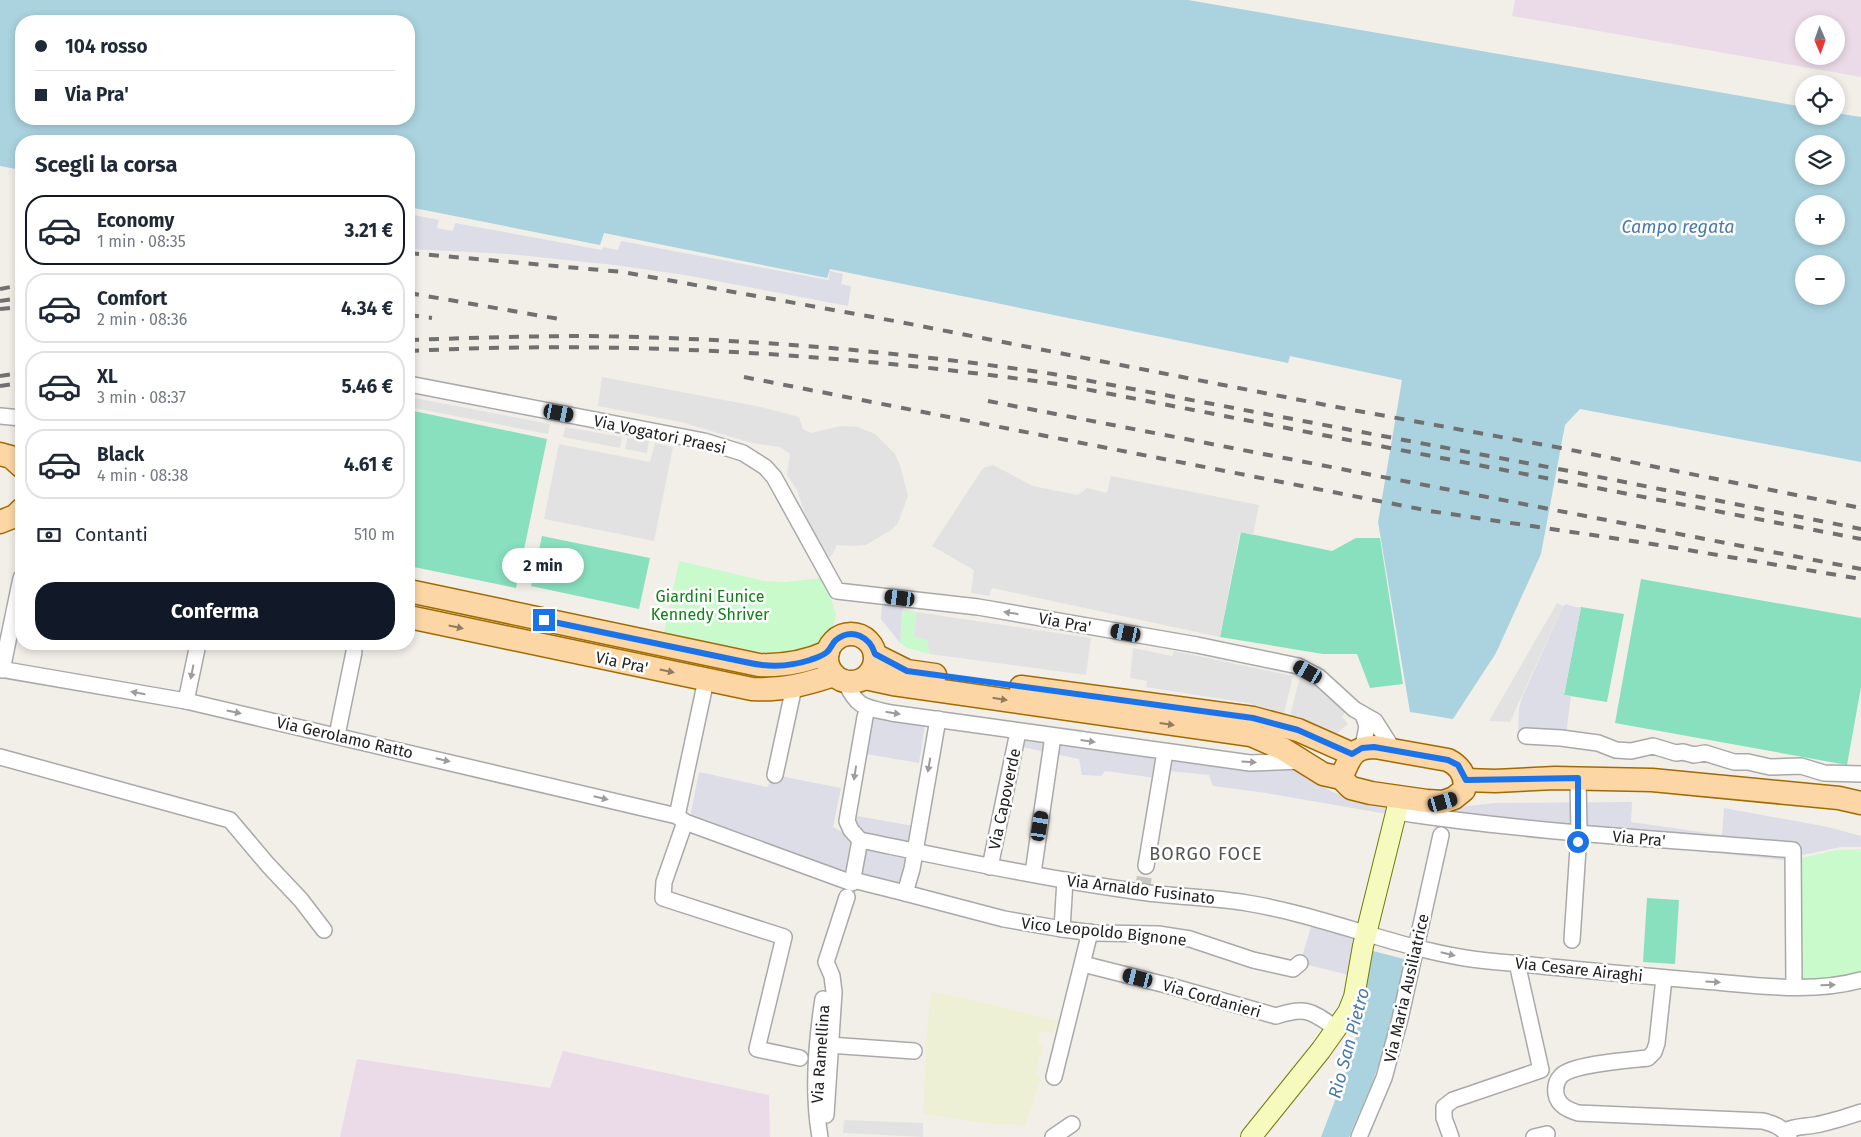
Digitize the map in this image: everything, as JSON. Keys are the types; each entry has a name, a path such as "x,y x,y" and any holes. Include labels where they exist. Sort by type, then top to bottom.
{"main road":[{"path":"0,454 11,457 15,461"},
{"name":"Via Pra'","path":"415,592 759,665 779,666 808,661 828,652"},
{"name":"Via Pra'","path":"415,617 752,690 794,687 838,677"},
{"path":"850,634 856,634 867,640 875,654 874,668 865,678 854,682 838,677 828,664 828,652 838,638 850,634"},
{"path":"865,678 893,684 1251,735 1267,741 1323,774 1341,778 1351,788 1399,804 1427,801 1443,802 1454,798 1464,790 1466,780 1458,765 1448,760 1394,750 1358,751 1298,730 1253,718 914,672 888,662 875,654"},
{"path":"1341,778 1358,751"},
{"path":"1466,780 1578,778 1652,780 1792,793 1861,802"},
{"path":"1792,793 1861,818"}],"street":[{"name":"Via Vogatori Praesi","path":"415,385 661,432 704,441 743,453 765,467 774,477 838,591"},
{"path":"0,416 15,417"},
{"name":"Via Pra'","path":"838,591 978,607 1197,645 1298,666 1319,677 1352,708 1375,721 1394,750"},
{"path":"1,670 15,606"},
{"path":"186,701 197,650"},
{"path":"337,735 354,652"},
{"name":"Via Gerolamo Ratto","path":"1,670 186,701 337,735 681,819 851,887"},
{"path":"838,677 845,681 851,695 858,703 868,708 1018,732 1250,763 1303,761"},
{"path":"706,680 681,819 664,882 663,898 784,937 757,1049 800,1058"},
{"path":"775,775 794,687"},
{"path":"860,840 851,830 847,820 868,708"},
{"path":"1358,751 1367,726 1363,715"},
{"path":"905,893 912,869 938,719"},
{"name":"Via Capoverde","path":"990,866 1018,732"},
{"path":"1033,873 1053,736"},
{"path":"1530,736 1598,743 1616,750 1631,751 1653,746 1676,753 1683,752 1694,755 1704,753 1734,762 1748,762 1770,767 1802,766 1824,773 1861,774"},
{"path":"1146,866 1165,752"},
{"path":"0,757 230,820 301,900 324,930"},
{"path":"1572,940 1579,833 1578,778"},
{"name":"Via Pra'","path":"1399,804 1447,820 1579,833 1792,850 1794,987"},
{"path":"1251,1137 1337,1029 1348,1012 1354,997 1366,934 1399,804"},
{"name":"Via Maria Ausiliatrice","path":"1360,1137 1384,1078 1400,1019 1441,835"},
{"name":"Via Arnaldo Fusinato","path":"860,840 916,845 990,866 1065,880 1142,892 1249,903 1366,934"},
{"name":"Via Ramellina","path":"826,1115 829,1044 834,992 830,971 826,962 851,887 860,840"},
{"path":"1062,929 1065,880"},
{"name":"Vico Leopoldo Bignone","path":"851,887 905,893 1004,919 1062,929 1090,932 1158,934 1190,939 1253,960 1292,969 1300,963"},
{"path":"1054,1077 1090,932"},
{"name":"Via Cesare Airaghi","path":"1366,934 1464,958 1664,978 1794,987 1845,985 1861,980"},
{"path":"1452,1137 1444,1118 1444,1107 1453,1100 1541,1070 1518,963"},
{"name":"Via Cordanieri","path":"1083,964 1276,1016 1292,1011 1304,1010 1318,1016 1337,1029"},
{"name":"Via Ramellina","path":"820,1137 816,1113 816,1062 823,1002 830,971"},
{"path":"1664,978 1657,1043 1654,1052 1648,1058 1574,1068 1562,1074 1555,1088 1557,1098 1566,1109 1578,1113 1763,1122 1775,1124 1787,1134 1795,1127 1835,1121 1861,1112"},
{"name":"Via Ramellina","path":"829,1044 914,1051"},
{"path":"1053,1137 1072,1124"}],"shaded area":[{"path":"1515,0 1861,0 1861,77 1512,16"},
{"path":"415,215 439,220 437,228 453,231 455,223 602,250 603,247 618,250 621,241 828,280 830,271 843,274 841,284 851,286 848,306 685,275 614,265 509,254 415,249"},
{"path":"602,377 761,407 799,417 803,429 811,433 841,426 858,427 875,434 895,454 900,465 908,496 898,523 891,530 866,545 837,545 832,555 827,559 809,527 797,490 787,475 790,454 780,447 752,443 681,422 598,406"},
{"path":"415,398 550,424 548,434 415,408"},
{"path":"565,427 622,437 620,448 563,437"},
{"path":"627,438 649,441 647,453 625,449"},
{"path":"655,443 673,447 654,541 544,519 559,444 650,462"},
{"path":"993,465 1033,486 1078,495 1087,488 1107,493 1111,476 1259,505 1253,535 1240,532 1220,637 992,588 989,596 971,593 974,570 932,546 983,468"},
{"path":"882,603 903,605 900,643 881,619"},
{"path":"1557,603 1563,606 1510,722 1489,721"},
{"path":"1566,604 1581,607 1564,695 1571,696 1566,735 1518,732 1521,700 1563,606"},
{"path":"916,612 1091,638 1086,675 930,654 927,640 914,637"},
{"path":"1133,648 1172,656 1174,651 1293,676 1284,713 1248,703 1146,687 1147,681 1130,678"},
{"path":"1300,677 1314,684 1345,712 1342,717 1348,724 1336,734 1329,733 1290,716"},
{"path":"926,709 1083,730 1082,734 925,713"},
{"path":"871,717 925,725 919,763 866,754"},
{"path":"1019,736 1295,767 1332,792 1384,805 1387,814 1266,793 1213,786 1209,775 1168,771 1156,778 1105,771 1101,776 1082,775 1079,759 1017,746"},
{"path":"1151,740 1235,752 1234,757 1151,745"},
{"path":"699,772 767,787 775,775 841,788 833,827 851,837 844,877 689,821"},
{"path":"1632,802 1631,822 1722,835 1724,808 1828,827 1861,836 1861,847 1841,847 1802,855 1793,861 1688,850 1578,842 1571,839 1443,827 1402,819 1451,808 1495,803"},
{"path":"857,816 914,826 903,890 846,876"},
{"path":"1311,927 1357,939 1349,975 1300,963"},
{"path":"563,1051 769,1095 770,1137 340,1137 357,1059 550,1088"},
{"path":"844,1120 923,1123 923,1137 843,1133"}],"green space":[{"path":"415,411 547,439 516,588 415,567"},
{"path":"1241,532 1332,551 1356,538 1380,538 1403,684 1370,688 1357,654 1323,654 1220,637"},
{"path":"542,536 650,558 639,609 531,586"},
{"name":"Giardini Eunice Kennedy Shriver","path":"679,561 765,581 785,582 820,578 830,594 836,615 833,628 809,650 772,654 664,633"},
{"path":"1641,579 1861,618 1861,687 1847,765 1615,723"},
{"path":"1581,607 1624,614 1607,702 1564,695"},
{"path":"903,610 916,612 914,637 927,640 930,654 907,648 900,643"},
{"path":"1861,849 1861,975 1844,981 1800,979 1801,858 1837,850"},
{"path":"1647,898 1679,900 1675,964 1643,962"},
{"path":"931,992 969,999 1065,1023 1063,1028 1055,1027 1053,1033 1040,1031 1038,1044 1043,1046 1036,1074 1041,1078 1025,1126 1000,1123 999,1125 923,1114 926,1042"}],"water":[{"name":"Campo regata","path":"0,0 1188,0 1795,105 1795,125 1845,125 1845,114 1861,117 1861,462 1580,409 1565,425 1541,554 1496,653 1453,719 1410,712 1378,522 1402,380 1290,356 1288,363 830,269 827,278 604,233 600,245 415,208 415,135 15,135 15,169 0,166"},
{"path":"1373,951 1404,959 1391,1027 1372,1084 1349,1137 1321,1137 1352,1056"}],"tunnel":[{"path":"1142,892 1146,866"}],"railway":[{"path":"415,254 623,272 900,322 1331,406 1561,448 1861,508"},
{"path":"0,289 15,286"},
{"path":"415,294 565,320"},
{"path":"0,301 15,299"},
{"path":"0,309 15,308"},
{"path":"415,316 432,318"},
{"path":"415,340 586,336 644,337 820,347 995,366 1053,374 1569,471 1861,529"},
{"path":"415,351 573,347 738,352 901,365 983,374 1064,385 1861,539"},
{"path":"0,376 15,374"},
{"path":"744,377 1430,511 1646,543 1861,579"},
{"path":"0,386 15,384"},
{"path":"988,401 1861,569"}],"district":[{"name":"BORGO FOCE","path":"1206,854"}],"route":[{"path":"544,620 769,666 808,661 828,652 830,646 838,638 844,635 856,634 862,636 871,644 875,654 907,671 1253,718 1298,730 1352,754 1364,747 1374,747 1436,756 1458,765 1466,780 1495,781 1578,778 1578,842"}],"water label":[{"name":"Rio San Pietro","path":"1349,1043"}]}
